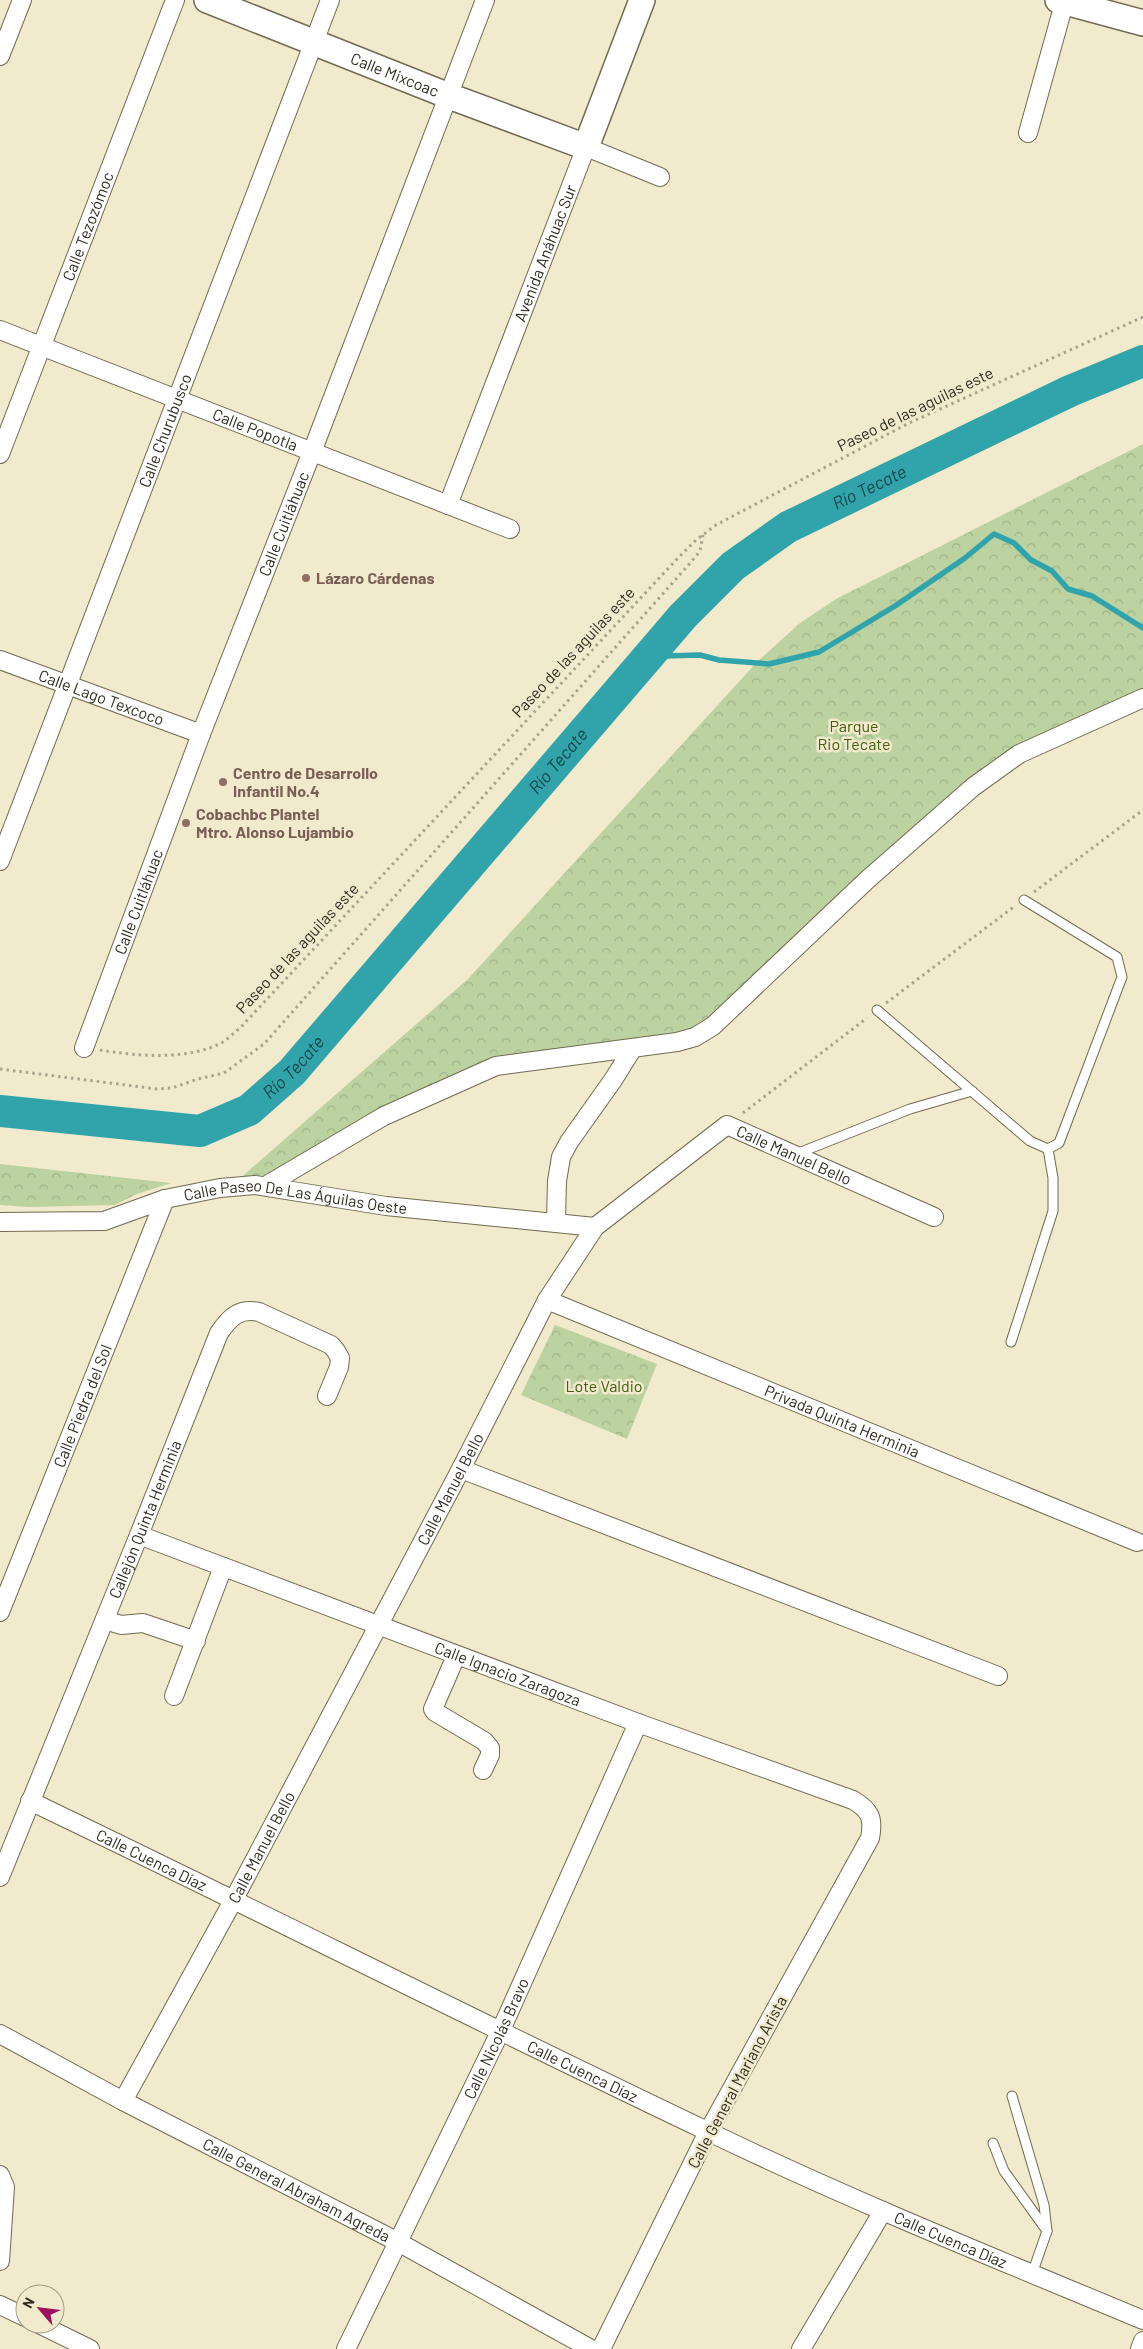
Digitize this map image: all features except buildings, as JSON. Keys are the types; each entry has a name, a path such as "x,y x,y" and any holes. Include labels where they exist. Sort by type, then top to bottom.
{"main road":[{"name":"Calle Mixcoac","path":"207,0 449,96 586,147"},
{"name":"Avenida Anáhuac Sur","path":"586,147 642,0"},
{"path":"1063,1 1143,23"}],"street":[{"path":"0,56 22,0"},
{"name":"Calle Tezozómoc","path":"0,454 175,0"},
{"name":"Calle Churubusco","path":"0,861 330,0"},
{"name":"Calle Cuitláhuac","path":"84,1048 201,734 312,452 485,0"},
{"path":"1028,133 1063,1"},
{"path":"586,147 660,177"},
{"name":"Avenida Anáhuac Sur","path":"448,505 586,147"},
{"name":"Calle Popotla","path":"0,330 510,529"},
{"name":"Calle Lago Texcoco","path":"0,660 67,683 201,734"},
{"path":"267,1185 384,1116 496,1066 633,1048 695,1037 713,1026 866,880 973,787 1019,754 1143,698"},
{"path":"556,1221 557,1181 561,1157 569,1142 633,1048"},
{"name":"Calle Manuel Bello","path":"123,2101 234,1899 461,1469 547,1300 595,1226 727,1125 793,1156 934,1217"},
{"name":"Calle Paseo De Las Águilas Oeste","path":"0,1222 104,1221 165,1199 220,1188 267,1185 326,1197 386,1206 595,1226"},
{"name":"Calle Piedra del Sol","path":"0,1612 165,1199"},
{"name":"Privada Quinta Herminia","path":"547,1300 1137,1542"},
{"name":"Callejón Quinta Herminia","path":"0,1877 219,1333 233,1316 248,1310 259,1312 331,1344 340,1358 339,1367 327,1396"},
{"path":"461,1469 998,1676"},
{"name":"Calle Ignacio Zaragoza","path":"139,1535 456,1656 854,1800 872,1816"},
{"path":"174,1696 223,1567"},
{"path":"104,1620 121,1625 143,1624 196,1641"},
{"path":"456,1656 433,1709 434,1712 484,1741 490,1748 490,1756 483,1770"},
{"name":"Calle Nicolás Bravo","path":"346,2349 501,2030 638,1723"},
{"name":"Calle Cuenca Díaz","path":"30,1801 708,2132 883,2211 1143,2320"},
{"name":"Calle General Mariano Arista","path":"601,2349 708,2132 870,1838 873,1826 872,1816"},
{"name":"Calle General Abraham Agreda","path":"0,2034 123,2101 398,2242 590,2349"},
{"path":"0,2175 5,2187 5,2210 0,2261"},
{"path":"801,2349 883,2211"},
{"path":"0,2305 15,2312"},
{"path":"59,2334 90,2349"},
{"path":"1140,2349 1143,2341"}],"lane":[{"path":"1024,900 1117,957 1122,977 1059,1143 1048,1149"},
{"path":"878,1010 1030,1141 1048,1149"},
{"path":"793,1156 910,1109 972,1091"},
{"path":"1011,1342 1053,1210 1053,1178 1048,1149"},
{"path":"1012,2096 1044,2204 1047,2231 1032,2274"},
{"path":"993,2143 1004,2171 1047,2231"}],"path":[{"name":"Paseo de las aguilas este","path":"84,1048 128,1055 159,1056 198,1050 222,1042 235,1032 676,560 703,534 767,497 907,424 1143,317"},
{"path":"0,1069 157,1089 172,1088 198,1078 224,1073 264,1044 691,562 700,551 703,534"},
{"path":"727,1125 1143,810"}],"green space":[{"name":"Parque Rio Tecate","path":"1143,444 1143,703 1043,745 971,790 686,1038 536,1054 297,1166 231,1186 468,979 757,662 800,623 836,599"},
{"path":"0,1164 171,1183 137,1194 115,1205 29,1207 0,1205"},
{"name":"Lote Valdio","path":"555,1325 657,1364 627,1439 521,1395"}],"waterway":[{"name":"Río Tecate","path":"0,1111 200,1131 249,1110 292,1072 683,616 733,566 788,527 1070,391 1143,361"},
{"path":"645,660 664,656 700,655 719,660 769,664 819,652 895,606 965,558 994,534 1014,543 1031,560 1052,571 1068,589 1092,596 1143,628"}],"place":[{"name":"Lázaro Cárdenas","path":"306,578"},
{"name":"Centro de Desarrollo Infantil No.4","path":"223,782"},
{"name":"Cobachbc Plantel Mtro. Alonso Lujambio","path":"186,823"}]}
